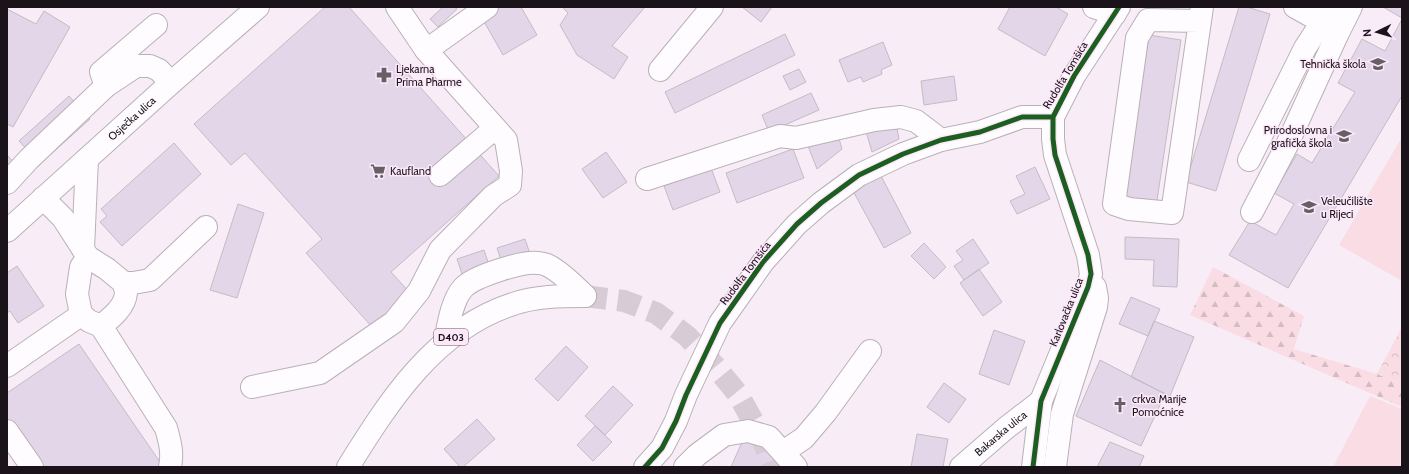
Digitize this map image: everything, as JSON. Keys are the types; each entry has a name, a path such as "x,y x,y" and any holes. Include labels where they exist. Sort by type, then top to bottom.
{"street":[{"name":"Osječka ulica","path":"7,231 258,7"},
{"path":"426,50 487,7"},
{"path":"1094,7 1117,11"},
{"path":"1249,160 1305,48 1327,15 1295,7"},
{"path":"1252,212 1286,147 1351,7"},
{"path":"252,387 320,373 394,322 419,291 440,250 493,196 510,185 511,171 506,140 426,50 405,9"},
{"path":"660,70 701,11"},
{"name":"Rudolfa Tomšića","path":"645,467 662,448 720,323 762,262 792,229 821,203 859,175 903,154 941,140 980,132 1022,117 1053,117 1074,76 1117,11"},
{"path":"1201,14 1172,213 1129,209 1114,204 1137,38 1148,20 1201,14"},
{"path":"106,86 101,72 156,25"},
{"path":"7,183 29,159 106,86 136,66 150,66 159,70 171,84"},
{"path":"647,179 780,136 796,138 874,120 902,117 916,121 941,140"},
{"name":"Karlovačka ulica","path":"1053,117 1052,139 1055,155 1088,255 1097,298 1096,307 1062,414 1055,467"},
{"path":"440,175 495,128"},
{"path":"87,158 86,253 81,267 77,294 81,314 89,321 101,326 166,428 171,446 172,459 170,467"},
{"path":"43,198 63,218 86,253 108,268 124,283 126,292 122,306 112,318 101,326"},
{"path":"124,283 150,280 206,227"},
{"name":"D403","path":"348,467 390,402 408,379 426,359 445,342 468,325 491,312 514,304 546,297 585,296 549,266 539,263 515,267 489,274 463,288 455,302 445,342"},
{"name":"Karlovačka ulica","path":"1033,467 1041,401 1088,288 1091,274"},
{"path":"7,366 81,314"},
{"path":"685,467 697,455 724,435 748,431 769,437 790,460 804,438 826,412 870,351"},
{"name":"Bakarska ulica","path":"962,467 1006,428 1041,401"},
{"path":"7,431 32,467"}],"green space":[{"path":"1402,137 1402,281 1339,245"},
{"path":"1213,267 1304,316 1294,349 1377,374 1402,384 1402,407 1190,315"},
{"path":"1402,327 1402,384 1377,374"},
{"path":"1370,396 1402,409 1402,467 1333,467"}],"building":[{"name":"Kaufland","path":"325,7 349,7 499,176 391,272 410,293 372,327 306,253 322,239 245,153 231,165 194,124"},
{"path":"443,7 454,7 457,9 438,27 430,19"},
{"path":"500,7 521,7 537,35 503,55 482,18"},
{"path":"562,7 645,7 612,46 628,57 614,79 577,55 560,25 568,13"},
{"path":"742,7 772,7 761,22"},
{"path":"1010,7 1056,7 1068,14 1045,56 998,29"},
{"path":"1239,7 1247,7 1270,14 1216,191 1186,182"},
{"path":"1383,7 1402,7 1402,18"},
{"path":"7,9 36,24 44,11 70,27 13,127 7,124"},
{"path":"1402,19 1402,96 1288,288 1229,255 1250,221 1276,235 1294,204 1274,193 1297,154 1312,163 1355,92 1338,83 1362,39 1385,51"},
{"path":"785,34 795,55 675,113 665,92"},
{"path":"1149,35 1181,40 1156,207 1124,202"},
{"path":"883,42 892,65 881,70 882,74 863,82 861,77 848,82 839,60"},
{"path":"799,69 806,82 790,90 783,76"},
{"path":"954,76 957,100 924,105 921,81"},
{"path":"811,93 819,110 769,132 762,115"},
{"path":"69,96 90,119 40,164 19,141"},
{"path":"896,123 899,139 872,152 865,128"},
{"path":"838,135 842,149 817,169 808,146"},
{"path":"174,143 201,174 122,246 100,222 107,216 101,209"},
{"path":"793,149 804,178 737,203 726,173"},
{"path":"606,152 627,182 603,198 582,169"},
{"path":"7,155 16,165 7,173"},
{"path":"1035,167 1050,199 1017,214 1010,201 1025,194 1016,176"},
{"path":"711,168 720,192 673,210 664,186"},
{"path":"880,174 911,233 884,248 852,189"},
{"path":"238,204 264,213 237,298 210,290"},
{"path":"1125,237 1179,239 1177,287 1153,286 1154,260 1125,259"},
{"path":"525,239 530,254 502,263 497,248"},
{"path":"973,239 989,263 964,280 954,266 963,260 956,251"},
{"path":"924,243 946,267 934,279 911,256"},
{"path":"484,250 489,265 462,274 457,259"},
{"path":"17,266 44,306 18,323 10,311 7,313 7,273"},
{"path":"979,269 1002,302 983,316 960,283"},
{"path":"1131,297 1160,309 1148,336 1119,324"},
{"path":"1154,321 1194,337 1170,396 1131,377"},
{"path":"994,330 1025,341 1009,385 979,374"},
{"path":"79,344 162,465 158,467 37,467 7,422 7,393"},
{"path":"566,346 588,367 558,401 535,379"},
{"name":"crkva Marije Pomoćnice","path":"1100,360 1165,394 1141,446 1076,416"},
{"path":"944,383 966,399 949,423 927,407"},
{"path":"613,386 633,405 605,435 585,416"},
{"path":"477,419 495,439 463,467 460,467 444,449"},
{"path":"595,426 612,442 593,461 577,445"},
{"path":"917,434 948,439 943,467 911,467"},
{"path":"743,440 782,458 779,467 731,467"},
{"path":"1110,442 1144,456 1139,467 1097,467"}],"tunnel":[{"path":"585,296 624,301 656,313 687,336 715,366 738,394 759,432 774,467"}],"cycle path":[{"path":"645,467 662,448 676,421 686,395 720,323 763,262 797,224 821,203 859,175 903,154 941,140 980,132 1022,117 1053,117 1074,76 1119,7"},
{"path":"1033,467 1041,401 1088,287 1091,274 1088,255 1055,155 1053,117"}],"place":[{"name":"Tehnička škola","path":"1378,64"},
{"name":"Ljekarna Prima Pharme","path":"384,75"},
{"name":"Prirodoslovna i grafička škola","path":"1344,136"},
{"name":"Kaufland","path":"378,171"},
{"name":"Veleučilište u Rijeci","path":"1309,207"},
{"name":"crkva Marije Pomoćnice","path":"1120,405"}]}
